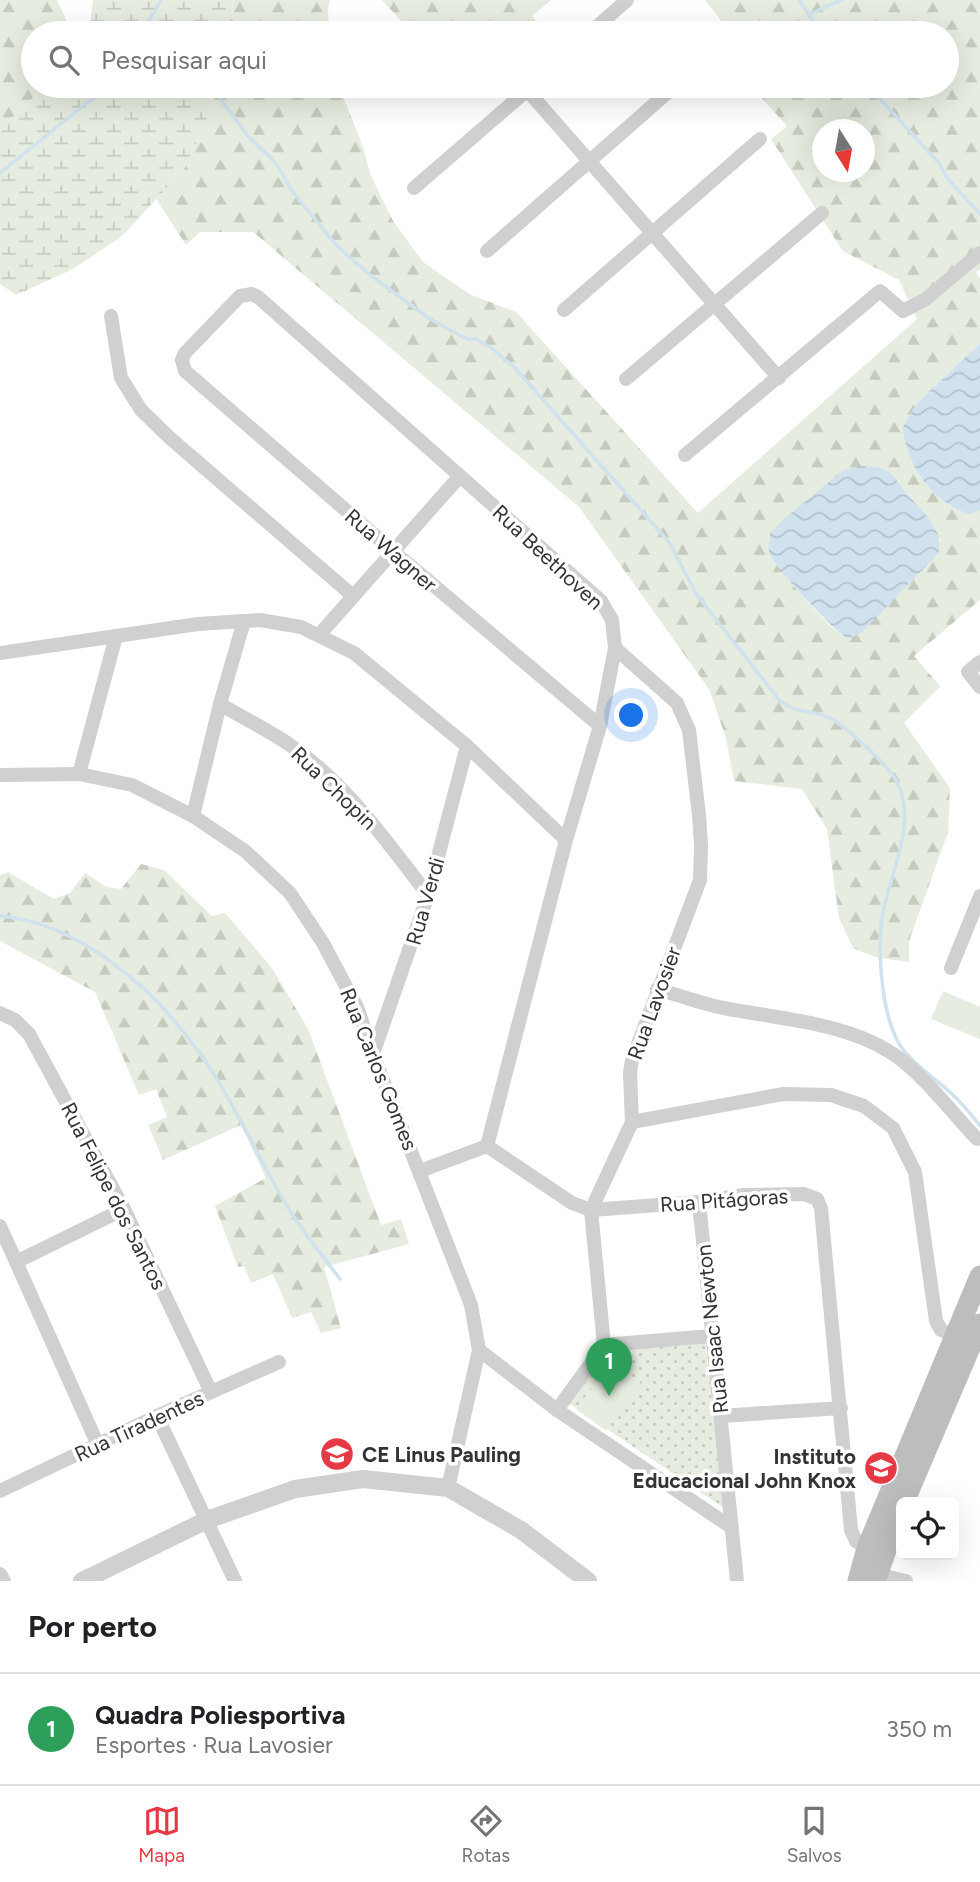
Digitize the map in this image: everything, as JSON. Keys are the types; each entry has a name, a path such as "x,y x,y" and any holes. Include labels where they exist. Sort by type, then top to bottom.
{"main road":[{"path":"870,1578 867,1548 980,1276"},
{"path":"906,1497 980,1324"},
{"path":"870,1578 896,1520"}],"street":[{"path":"603,21 627,0"},
{"path":"414,188 518,98"},
{"path":"537,98 589,162 779,378"},
{"path":"487,251 661,98"},
{"path":"564,310 760,139"},
{"path":"626,379 821,213"},
{"path":"685,455 880,291 903,311 926,299 980,253"},
{"name":"Rua Beethoven","path":"185,371 185,353 240,296 252,294 601,601 612,620 615,648 600,726 566,840 487,1146"},
{"path":"111,316 121,378 141,410 353,596"},
{"name":"Rua Wagner","path":"185,371 600,726"},
{"path":"319,635 460,476"},
{"path":"0,653 198,624 260,620 301,627 354,653 467,746 566,840"},
{"path":"193,817 220,704 244,621"},
{"path":"79,774 116,636"},
{"name":"Rua Lavosier","path":"591,1210 632,1122 632,1060 700,880 699,816 689,730 677,703 615,648"},
{"path":"980,662 968,673 980,687"},
{"name":"Rua Chopin","path":"220,704 291,745 342,790 381,833 428,895"},
{"name":"Rua Verdi","path":"373,1054 428,895 467,746"},
{"name":"Rua Carlos Gomes","path":"0,775 79,774 132,785 193,817 245,851 290,892 323,943 357,1007 471,1305 479,1350 448,1488"},
{"path":"951,968 980,896"},
{"path":"657,989 722,1008 776,1016 866,1039 892,1053 915,1073 977,1139"},
{"name":"Rua Felipe dos Santos","path":"0,1013 15,1020 29,1034 124,1209 211,1392"},
{"path":"632,1122 783,1094 831,1095 864,1107 892,1129 915,1172 936,1321 941,1330 954,1336"},
{"path":"420,1171 487,1146 572,1203 591,1210 604,1345 557,1410"},
{"name":"Rua Pitágoras","path":"591,1210 699,1202 743,1195 804,1194 817,1199 821,1208 852,1530 856,1541 867,1548"},
{"name":"Rua Isaac Newton","path":"699,1202 737,1581"},
{"path":"16,1262 124,1209"},
{"path":"0,1226 98,1445"},
{"path":"604,1345 711,1336"},
{"path":"479,1350 557,1410 731,1527"},
{"name":"Rua Tiradentes","path":"0,1491 157,1416 279,1362"},
{"path":"721,1416 841,1408"},
{"path":"157,1416 235,1581"},
{"path":"82,1581 207,1520 295,1489 363,1479 448,1488 521,1530 588,1581"},
{"path":"0,1574 4,1581"},
{"path":"870,1578 906,1581"}],"green space":[{"path":"0,0 57,0 67,21 21,21 21,98 33,98 0,130"},
{"path":"93,0 232,0 233,21 91,21"},
{"path":"232,0 330,0 328,21 233,21"},
{"path":"382,0 551,0 532,16 537,21 401,21"},
{"path":"705,0 980,0 980,269 976,273 980,278 980,343 918,402 902,428 916,470 933,492 943,501 970,515 980,510 980,600 914,656 940,686 904,723 950,788 948,832 909,941 909,962 875,957 853,948 839,918 827,829 802,789 734,781 726,738 709,689 579,507 253,232 200,232 186,245 156,199 184,169 213,98 344,98 363,147 370,174 393,221 423,262 469,294 516,312 698,513 917,319 899,280 843,251 771,139 787,126 762,98 959,98 959,21 722,21","holes":["888,472 911,498 940,540 938,554 848,639 805,599 769,552"]},
{"path":"33,98 213,98 184,169 122,236 73,269 16,295 0,284 0,130"},
{"path":"141,864 164,870 212,916 225,913 272,968 308,1029 381,1225 401,1219 409,1244 324,1267 341,1328 321,1333 311,1312 292,1318 273,1274 251,1283 244,1266 238,1267 215,1206 266,1178 241,1125 163,1160 148,1125 167,1117 156,1089 139,1095 95,992 0,941 0,875 8,872 54,899 70,893 85,873 107,887 121,889"},
{"path":"943,991 980,1007 980,1039 931,1019"},
{"path":"705,1340 724,1508 570,1404 609,1347"},
{"path":"612,1362 641,1383 606,1431 576,1409"}],"water":[{"path":"980,343 980,510 970,515 943,501 924,481 910,457 902,428 918,402"},
{"path":"861,466 891,473 930,520 939,545 938,554 861,633 848,639 830,624 780,570 769,551 769,545 770,534 785,518 844,470"}],"waterway":[{"path":"149,21 161,0"},
{"path":"799,0 813,21"},
{"path":"808,15 841,0"},
{"path":"0,173 93,98"},
{"path":"220,98 247,135 276,163 292,191 337,246 370,275 430,319 467,339 476,339 514,367 669,542 697,595 780,701 834,720 869,750 894,777 903,799 905,814 901,846 884,908 880,938 881,974 887,1009 896,1038 907,1054 956,1098 980,1126"},
{"path":"879,98 938,162 948,179 980,214"},
{"path":"0,916 30,921 87,946 114,964 161,1006 212,1072 287,1206 340,1279"}],"place":[{"name":"Quadra Poliesportiva","path":"609,1396"},
{"name":"CE Linus Pauling","path":"337,1454"},
{"name":"Instituto Educacional John Knox","path":"881,1468"}]}
